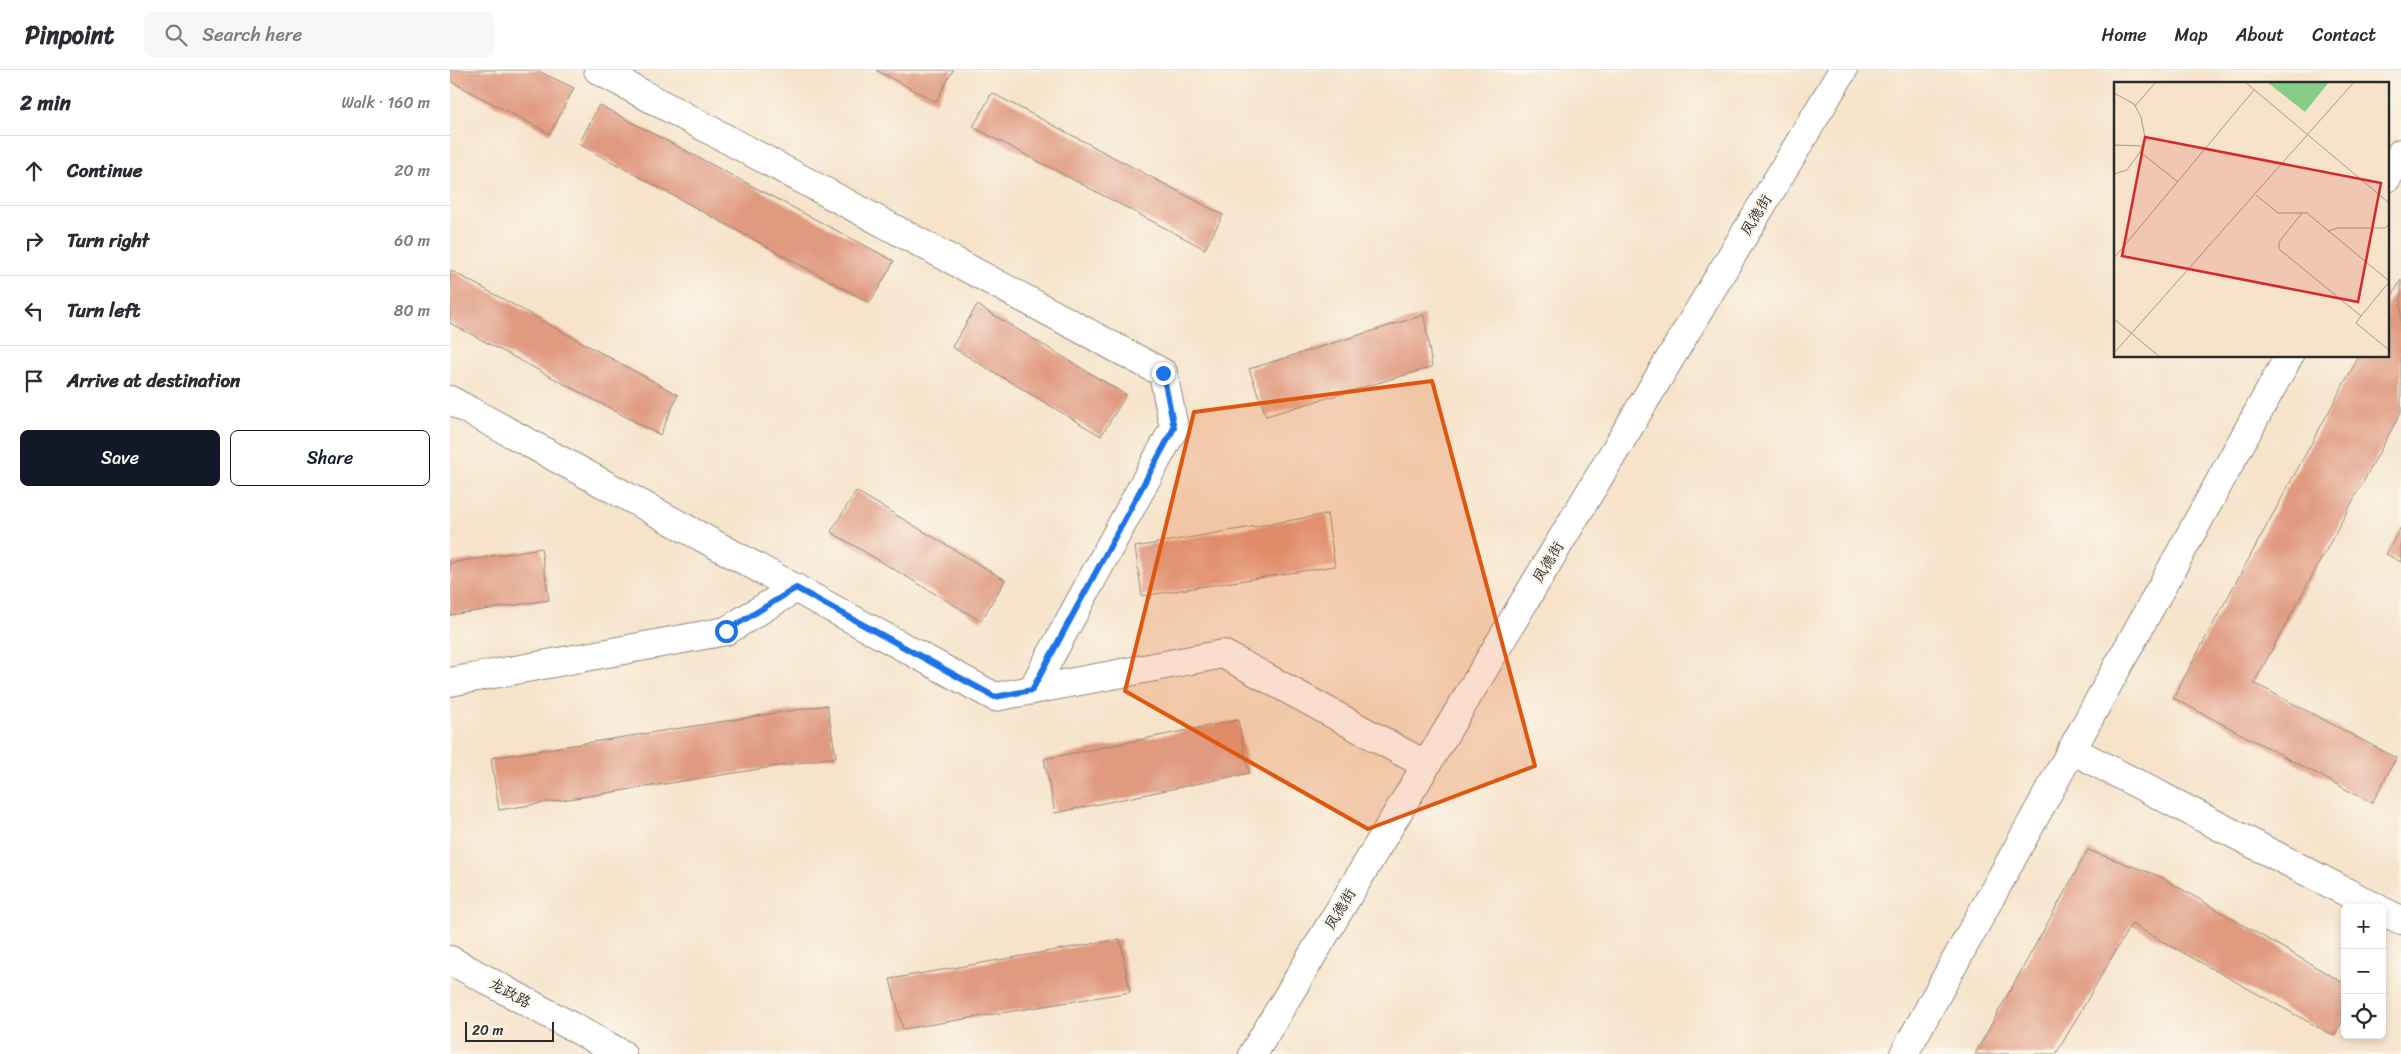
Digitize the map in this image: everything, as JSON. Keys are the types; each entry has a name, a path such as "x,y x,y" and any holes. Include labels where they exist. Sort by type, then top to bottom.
{"street":[{"path":"598,70 1163,373 1174,428 1032,690"},
{"name":"凤德街","path":"1253,1054 1843,70"},
{"path":"2388,176 2401,153"},
{"path":"1904,1054 2288,358"},
{"path":"450,400 995,697 1223,654 1426,765"},
{"path":"450,682 726,631 796,588"},
{"path":"2072,750 2369,904"},
{"path":"2386,912 2401,920"},
{"name":"龙政路","path":"450,960 622,1054"}],"highlighted area":[{"path":"1432,381 1535,766 1368,829 1125,691 1194,412"}],"building":[{"path":"450,70 536,70 574,88 550,134 450,81"},
{"path":"876,70 953,70 936,102"},
{"path":"992,93 1223,215 1205,249 973,127"},
{"path":"599,105 894,261 870,303 579,144"},
{"path":"450,270 678,395 660,435 450,323"},
{"path":"2401,280 2401,412 2254,683 2396,758 2372,803 2173,698 2358,358 2388,358 2388,303"},
{"path":"977,305 1126,395 1101,436 952,347"},
{"path":"1424,315 1432,367 1266,416 1249,369"},
{"path":"856,491 1005,580 981,621 831,532"},
{"path":"1327,514 1335,566 1142,596 1135,547"},
{"path":"2401,527 2401,562 2386,554"},
{"path":"541,548 549,600 450,615 450,563"},
{"path":"827,705 836,757 499,810 491,758"},
{"path":"1238,720 1249,773 1055,813 1044,759"},
{"path":"2088,850 2159,876 2341,982 2341,1024 2334,1036 2131,924 2056,1054 1975,1054"},
{"path":"1120,939 1130,992 903,1029 890,979"}],"route":[{"path":"726,631 796,588 995,697 1032,690 1174,428 1163,373"}]}
